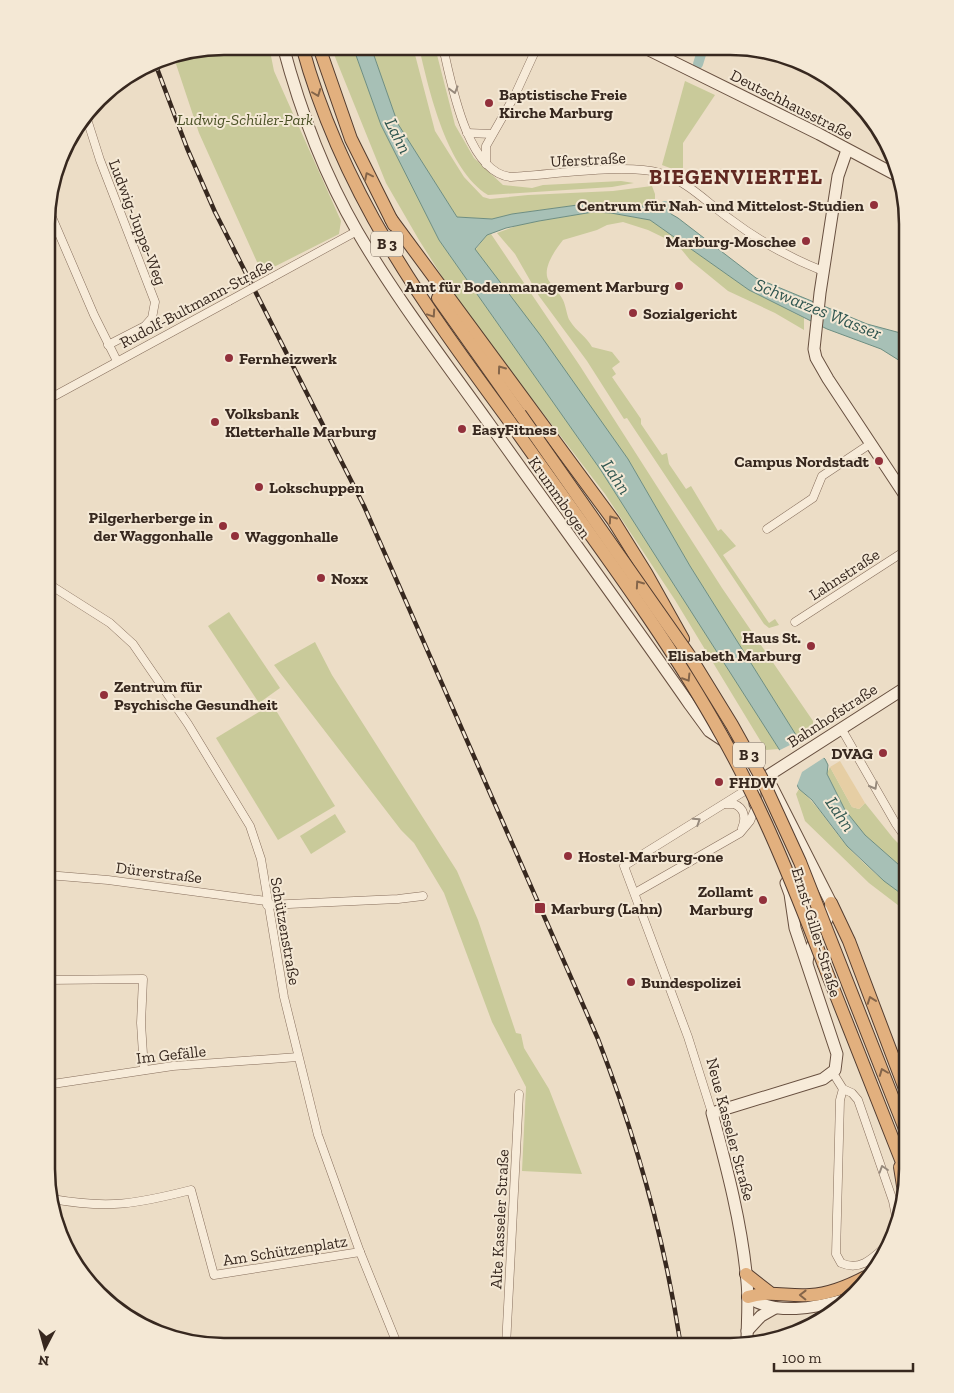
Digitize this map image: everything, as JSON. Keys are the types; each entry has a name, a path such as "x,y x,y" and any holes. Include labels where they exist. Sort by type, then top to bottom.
{"highway":[{"name":"B 3","path":"304,55 310,77 360,197 430,312 510,422 678,664 723,737 786,868 899,1153"},
{"name":"B 3","path":"322,55 351,139 390,219 459,328 628,543 681,636 732,733"},
{"name":"B 3","path":"525,411 689,655 732,725 756,769 804,871 899,1114"},
{"path":"832,903 849,941 899,1073"},
{"path":"896,1145 899,1163"},
{"path":"746,1274 769,1292"},
{"path":"748,1297 769,1292 803,1295 819,1294 855,1282"}],"main road":[{"name":"Krummbogen","path":"285,55 293,83 317,147 357,231 406,308 708,731 737,751 755,784"},
{"name":"Deutschhausstraße","path":"669,55 890,172"},
{"path":"847,150 839,171 823,271 814,349 820,365 899,487"},
{"name":"Bahnhofstraße","path":"755,784 899,692"},
{"name":"Krummbogen","path":"690,705 705,718 732,733 747,748 769,776 832,903"},
{"name":"Ernst-Giller-Straße","path":"755,784 754,809 790,894 793,918 832,1037 838,1062 833,1073"},
{"path":"807,962 809,950 830,912 832,903"},
{"path":"712,1113 816,1082 833,1073"},
{"name":"Neue Kasseler Straße","path":"712,1113 732,1190 746,1274 748,1297 747,1337"},
{"path":"748,1297 762,1305 776,1308 808,1308 833,1302"},
{"path":"747,1331 761,1316 776,1308"}],"street":[{"name":"Uferstraße","path":"445,55 467,133 478,155 486,164 508,177 622,170 660,173 690,188 728,218 770,246 823,271"},
{"path":"486,164 486,146 511,102 533,55"},
{"name":"Ludwig-Juppe-Weg","path":"88,123 100,160 155,302 152,318 145,326 108,345"},
{"path":"467,133 492,134"},
{"path":"55,224 108,345 117,361"},
{"name":"Rudolf-Bultmann-Straße","path":"55,396 357,231"},
{"path":"767,529 813,498 822,476 870,444"},
{"name":"Lahnstraße","path":"794,622 899,555"},
{"name":"Schützenstraße","path":"55,588 118,629 149,664 245,816 258,848 284,997 324,1155 395,1338"},
{"path":"838,730 899,828"},
{"name":"Bahnhofstraße","path":"648,929 624,866 755,784"},
{"path":"724,804 734,804 741,809 745,819 740,833"},
{"path":"635,893 740,833 750,821 754,809"},
{"name":"Dürerstraße","path":"55,876 108,880 267,903 398,899 422,896"},
{"name":"Neue Kasseler Straße","path":"648,929 688,1037 712,1113"},
{"path":"55,980 143,979 140,1023 144,1070"},
{"name":"Im Gefälle","path":"55,1084 144,1070 298,1057"},
{"path":"833,1073 843,1089 852,1093 858,1100 866,1118 895,1206"},
{"path":"843,1089 840,1100 836,1254 841,1263 859,1266 875,1256"},
{"name":"Alte Kasseler Straße","path":"506,1338 519,1094"},
{"name":"Am Schützenplatz","path":"58,1200 99,1206 123,1205 191,1190 214,1275 360,1252"}],"green space":[{"name":"Ludwig-Schüler-Park","path":"271,55 274,71 341,221 339,234 262,273 199,133 175,62 202,56"},
{"path":"334,55 356,55 381,125 439,240 600,469 779,749 766,750 675,600 605,494 460,305 386,183"},
{"path":"374,55 415,55 435,131 464,177 483,197 490,199 528,195 613,191 652,186 655,194 655,206 592,203 512,214 492,219 457,217 398,124"},
{"path":"421,55 437,55 455,125 474,158 503,185 532,188 543,185 621,181 634,183 612,187 488,195 461,168 442,128 428,85"},
{"path":"685,81 715,95 683,143 683,173 662,165"},
{"path":"593,212 611,213 650,220 749,290 804,318 804,330 775,313 728,291 690,260 677,244 648,230 623,222 607,225 597,230 563,240 548,265 547,276 549,281 563,300 572,325 592,347 612,352 620,362 612,368 616,374 612,377 641,419 641,424 662,455 667,453 669,464 686,489 691,486 718,531 721,529 736,546 723,555 769,623 775,619 779,625 769,628 764,624 627,418 624,419 587,361 539,296 515,254 497,233 521,224"},
{"path":"491,234 580,366 722,588 813,721 813,727 806,734 796,735 690,566 628,459 475,250 487,235"},
{"path":"229,612 280,688 259,703 208,626"},
{"path":"315,642 332,675 457,871 478,920 516,1033 521,1034 524,1048 549,1089 582,1174 522,1171 526,1087 492,1022 444,893 414,843 401,830 274,665"},
{"path":"272,704 335,806 278,840 216,738"},
{"path":"830,767 852,807 859,809 865,803 899,844 899,865 865,835 845,810 827,773"},
{"path":"799,789 806,795 853,852 899,892 899,906 869,883 805,821 796,794"},
{"path":"335,814 346,832 311,854 300,836"}],"sand":[{"path":"840,761 865,803 859,809 852,807 830,767"}],"water":[{"path":"356,55 374,55 398,124 457,217 492,219 512,214 592,203 659,207 678,218 756,278 867,324 899,333 899,360 881,349 827,329 749,290 650,220 611,213 593,212 506,228 487,235 475,249 541,336 628,459 690,566 796,735 825,759 828,765 827,774 845,810 865,835 899,865 899,892 884,881 847,846 812,800 799,789 779,749 600,469 439,240 381,125"}],"pier":[{"path":"804,738 825,757 802,772 796,788 778,751"}],"waterway":[{"path":"698,64 701,55"},
{"path":"665,206 666,216"}],"railway":[{"path":"157,69 187,148 215,212 364,506 598,1039 625,1115 648,1191 667,1268 679,1338"}],"place":[{"name":"Baptistische Freie Kirche Marburg","path":"489,103"},
{"name":"Centrum für Nah- und Mittelost-Studien","path":"874,205"},
{"name":"Marburg-Moschee","path":"806,241"},
{"name":"Amt für Bodenmanagement Marburg","path":"679,286"},
{"name":"Sozialgericht","path":"633,313"},
{"name":"Fernheizwerk","path":"229,358"},
{"name":"Volksbank Kletterhalle Marburg","path":"215,422"},
{"name":"EasyFitness","path":"462,429"},
{"name":"Campus Nordstadt","path":"879,461"},
{"name":"Lokschuppen","path":"259,487"},
{"name":"Pilgerherberge in der Waggonhalle","path":"223,526"},
{"name":"Waggonhalle","path":"235,536"},
{"name":"Noxx","path":"321,578"},
{"name":"Haus St. Elisabeth Marburg","path":"811,646"},
{"name":"Zentrum für Psychische Gesundheit","path":"104,695"},
{"name":"DVAG","path":"883,753"},
{"name":"FHDW","path":"719,782"},
{"name":"Hostel-Marburg-one","path":"568,856"},
{"name":"Zollamt Marburg","path":"763,900"},
{"name":"Marburg (Lahn)","path":"540,908"},
{"name":"Bundespolizei","path":"631,982"}],"district":[{"name":"BIEGENVIERTEL","path":"736,177"}],"water label":[{"name":"Lahn","path":"398,136"},
{"name":"Schwarzes Wasser","path":"818,309"},
{"name":"Lahn","path":"616,477"},
{"name":"Lahn","path":"840,814"}]}
